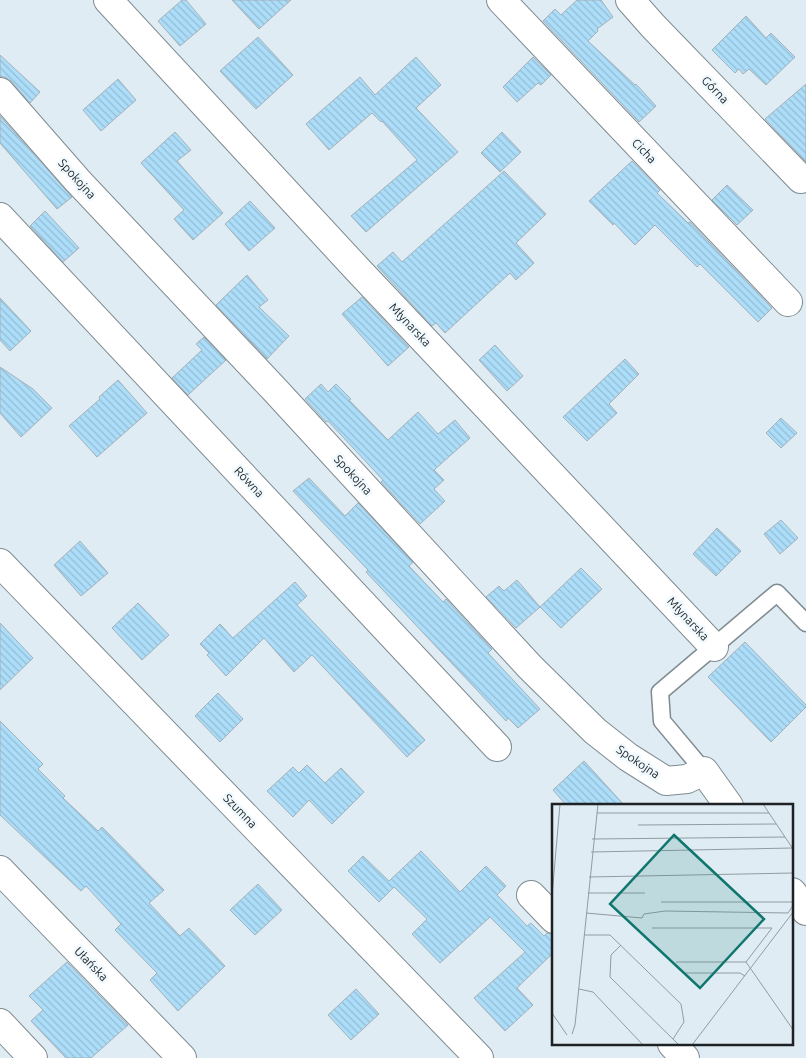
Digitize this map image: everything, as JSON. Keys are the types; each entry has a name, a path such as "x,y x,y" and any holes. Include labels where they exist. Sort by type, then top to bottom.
{"street":[{"name":"Młynarska","path":"108,0 365,277 714,647"},
{"name":"Cicha","path":"501,0 788,302"},
{"name":"Górna","path":"630,0 801,179"},
{"name":"Spokojna","path":"0,92 77,180 516,653 595,731 628,758 666,780 687,779 704,771"},
{"name":"Równa","path":"0,217 497,747"},
{"name":"Szumna","path":"0,563 479,1058"},
{"path":"704,771 728,804"},
{"name":"Ułańska","path":"0,870 182,1058"},
{"path":"531,895 552,917"},
{"path":"794,895 806,911"},
{"path":"0,1024 33,1058"},
{"path":"674,1046 685,1058"}],"lane":[{"path":"704,771 662,721 660,692 777,593 806,623"}],"building":[{"path":"182,0 186,0 206,24 180,46 158,21"},
{"path":"232,0 291,0 259,29"},
{"path":"577,0 601,0 613,17 597,29 598,31 588,41 636,84 656,106 639,122 543,21 555,9 561,15"},
{"path":"746,16 766,38 771,33 795,57 766,85 749,69 743,74 739,69 735,73 712,50"},
{"path":"258,37 293,75 256,109 220,71"},
{"path":"0,55 40,92 30,103 11,81 5,77 0,77"},
{"path":"416,57 441,85 416,108 458,152 366,232 351,216 417,160 382,121 372,113 329,150 306,124 360,77 375,95"},
{"path":"533,57 551,75 541,85 538,83 517,102 503,87"},
{"path":"118,79 136,100 101,131 83,110"},
{"path":"806,84 806,162 765,119"},
{"path":"0,116 72,197 57,209 0,143"},
{"path":"175,132 191,150 177,161 223,213 193,240 174,219 184,210 141,163"},
{"path":"502,132 521,152 500,172 481,153"},
{"path":"632,161 660,190 657,193 688,223 690,222 772,308 758,322 700,264 697,267 655,225 635,245 589,201"},
{"path":"504,171 546,214 516,243 534,263 516,280 510,273 445,333 436,323 432,326 377,266 393,252 402,262"},
{"path":"727,185 753,210 737,225 712,200"},
{"path":"250,201 275,228 249,251 225,224"},
{"path":"45,211 79,248 63,262 30,226"},
{"path":"247,275 268,300 259,307 289,336 267,359 216,305"},
{"path":"362,297 409,347 388,366 342,314"},
{"path":"0,298 31,331 10,351 0,340"},
{"path":"204,337 226,360 188,395 172,378 202,350 196,344"},
{"path":"495,345 523,376 507,391 479,360"},
{"path":"625,359 639,374 609,404 617,413 587,441 563,417"},
{"path":"0,367 33,389 52,408 21,437 0,413"},
{"path":"118,380 147,413 97,457 69,426 100,399 99,397"},
{"path":"321,384 328,392 336,384 388,440 418,412 438,434 455,420 470,438 434,470 444,480 434,489 445,501 420,524 381,482 383,480 305,399"},
{"path":"781,418 797,433 781,448 766,433"},
{"path":"309,478 345,516 358,503 413,562 409,566 443,602 446,599 492,649 488,653 540,709 518,728 508,718 506,721 293,491"},
{"path":"781,520 798,538 780,554 764,534"},
{"path":"717,528 741,551 716,576 693,554"},
{"path":"80,541 108,573 81,596 54,565"},
{"path":"581,568 602,589 561,628 540,607"},
{"path":"517,580 540,607 516,628 486,597 499,586 504,591"},
{"path":"295,582 307,596 297,605 425,740 407,757 312,655 294,672 264,638 226,676 207,655 209,653 200,644 220,624 233,638"},
{"path":"138,603 169,635 142,660 112,628"},
{"path":"0,623 33,658 0,690"},
{"path":"745,642 806,705 771,742 708,677"},
{"path":"218,693 243,719 220,742 195,716"},
{"path":"0,721 43,764 38,769 65,796 63,798 98,831 102,827 164,890 149,903 180,936 189,928 225,966 178,1011 150,980 157,973 115,930 121,924 86,886 81,891 0,815"},
{"path":"584,761 623,804 565,804 553,790"},
{"path":"307,765 325,783 341,768 364,792 332,824 309,800 293,817 267,791 293,767 299,773"},
{"path":"421,851 460,892 486,866 506,886 497,895 527,926 531,923 544,936 547,933 552,934 552,954 517,988 533,1005 505,1031 474,998 525,952 490,917 440,963 412,934 427,919 394,887 379,902 348,871 363,856 389,881"},
{"path":"258,884 282,910 255,935 230,910"},
{"path":"67,962 128,1025 91,1058 66,1058 31,1021 43,1010 29,996"},
{"path":"356,989 379,1014 351,1040 328,1015"}]}
